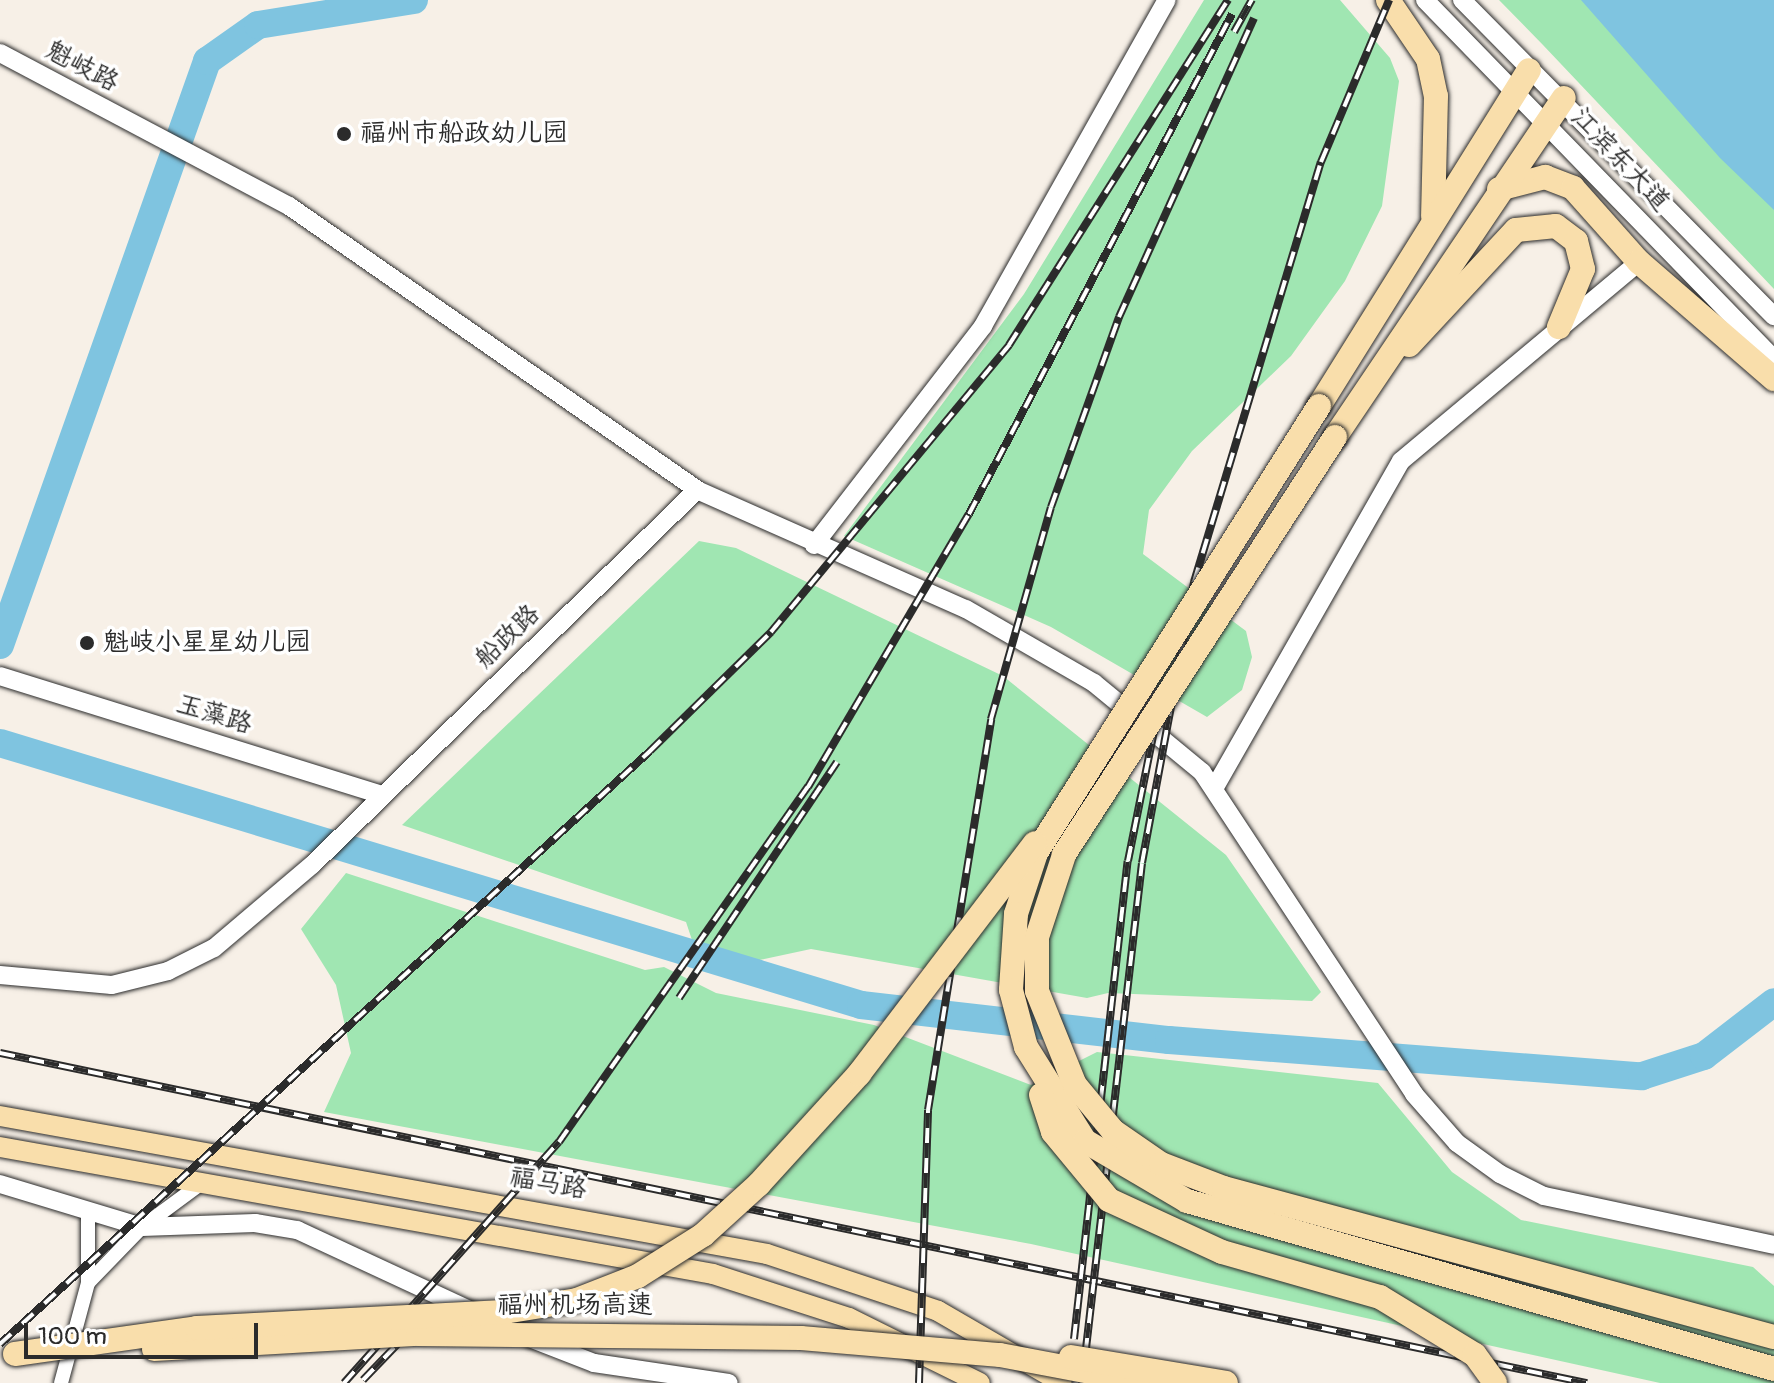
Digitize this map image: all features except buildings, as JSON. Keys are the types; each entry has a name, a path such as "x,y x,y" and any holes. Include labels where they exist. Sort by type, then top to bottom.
{"highway":[{"path":"1388,0 1428,59 1436,96 1439,180 1424,245"},
{"path":"1495,1383 1475,1355 1380,1297 1222,1252 1109,1200 1053,1132 1011,990 1016,914 1036,853 1424,245 1523,80"},
{"path":"1564,98 1497,190 1064,855 1037,937 1037,991 1050,1035 1075,1085 1113,1131 1161,1164 1224,1188 1716,1317 1774,1337"},
{"path":"1497,190 1545,177 1573,188 1639,262 1774,379"},
{"path":"1361,397 1516,230 1556,226 1576,241 1583,269 1559,327"},
{"path":"8,1355 197,1328 504,1312 577,1300 638,1276 703,1235 759,1184 849,1085 1062,811"},
{"path":"1026,1047 1085,1141 1187,1201 1774,1369"},
{"path":"1716,1317 1774,1324"},
{"name":"福州机场高速","path":"8,1355 583,1333 801,1338 1000,1355 1148,1383"},
{"path":"1000,1355 1106,1358 1226,1383"}],"main road":[{"name":"福马路","path":"0,1116 767,1254 938,1311 1062,1383"},
{"path":"0,1149 204,1182 747,1283 881,1331 980,1383"}],"street":[{"path":"814,545 983,326 1167,0"},
{"name":"江滨东大道","path":"1425,0 1523,80 1547,120 1774,359"},
{"path":"1462,0 1523,80 1564,98 1774,316"},
{"name":"魁岐路","path":"0,53 310,220 697,490 1034,644 1094,683 1215,787 1414,1094 1457,1143 1544,1196 1774,1245"},
{"path":"1215,787 1401,461 1639,262"},
{"name":"船政路","path":"0,975 100,986 168,971 214,948 312,865 697,490"},
{"name":"玉藻路","path":"0,676 381,795"},
{"path":"88,1283 142,1227 204,1182"},
{"path":"0,1184 88,1214 142,1227 255,1223 297,1230 570,1354 729,1383"},
{"path":"61,1383 88,1283 88,1214"}],"green space":[{"path":"1204,0 1340,0 1390,58 1399,81 1382,206 1345,281 1291,356 1192,451 1149,510 1143,554 1246,631 1252,657 1242,690 1207,717 1051,627 844,536 1024,294"},
{"path":"1499,0 1774,0 1774,289 1543,45"},
{"path":"699,541 736,548 1003,676 1226,855 1321,992 1312,1001 1108,993 1087,998 811,949 755,961 692,940 686,922 402,825"},
{"path":"346,873 645,970 664,967 716,993 874,1025 1031,1085 1097,1052 1378,1083 1452,1172 1521,1220 1753,1267 1774,1286 1774,1383 1660,1383 1031,1244 324,1112 351,1053 336,985 301,929"}],"water":[{"path":"1581,0 1774,0 1774,210 1720,158"}],"waterway":[{"path":"0,645 207,61 258,25 414,0"},
{"path":"0,743 861,1005 1169,1040 1642,1076 1704,1056 1774,1002"}],"railway":[{"path":"0,1344 650,751 771,632 1009,345 1228,0"},
{"path":"1234,32 1252,0"},
{"path":"1082,1383 1142,863 1194,582 1321,162 1389,0"},
{"path":"344,1383 559,1142 808,787 969,514 1232,14"},
{"path":"919,1383 928,1110 991,719 1051,507 1119,317 1254,18"},
{"path":"1074,1339 1128,861 1160,701"},
{"path":"679,998 837,762"},
{"path":"0,1053 1587,1383"},
{"path":"363,1380 416,1325"}],"place":[{"name":"福州市船政幼儿园","path":"344,134"},
{"name":"魁岐小星星幼儿园","path":"87,643"}]}
